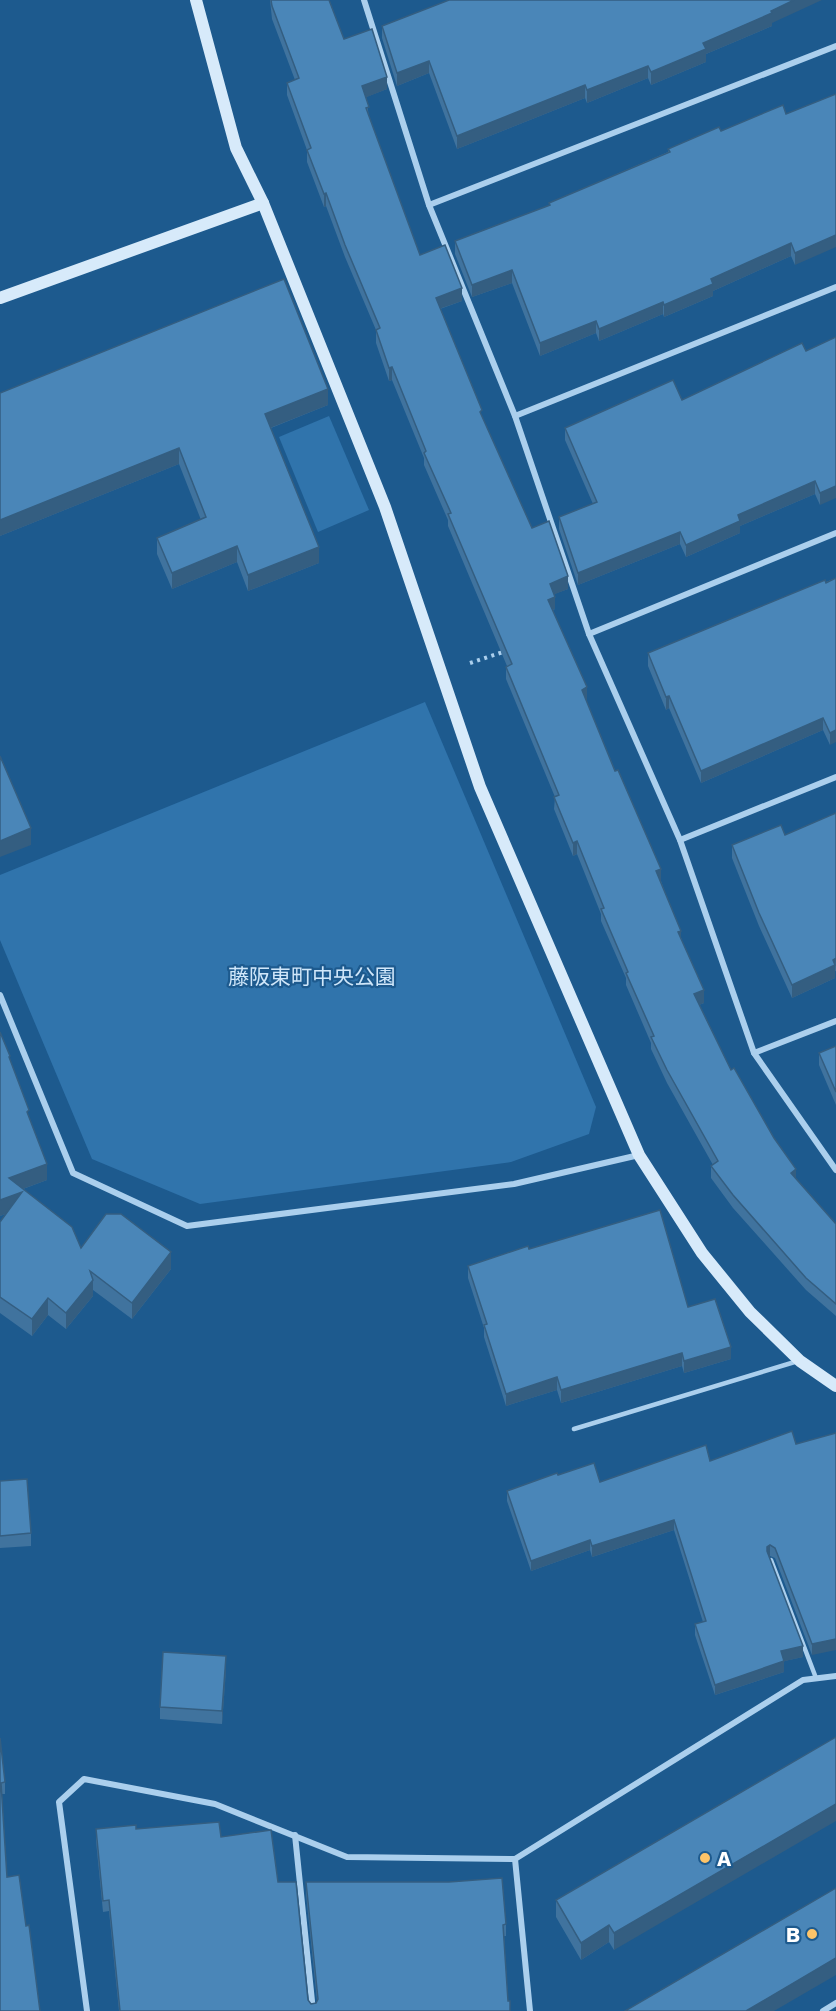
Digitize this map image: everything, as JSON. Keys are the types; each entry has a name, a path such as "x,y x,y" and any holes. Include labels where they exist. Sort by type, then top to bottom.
{"street":[{"path":"196,0 236,148 262,203 385,507 480,787 639,1155 702,1253 750,1312 800,1361 836,1386"},
{"path":"364,0 429,205 515,416 589,634 680,840 754,1053 836,1170"},
{"path":"429,205 836,46"},
{"path":"0,298 262,203"},
{"path":"515,416 836,287"},
{"path":"589,634 836,533"},
{"path":"680,840 836,777"},
{"path":"0,995 73,1173 188,1226 514,1184 639,1155"},
{"path":"754,1053 836,1021"},
{"path":"87,2011 59,1802 84,1779 215,1804 347,1857 515,1859 803,1680 836,1676"},
{"path":"295,1835 313,2011"},
{"path":"515,1859 530,2011"},
{"path":"823,2011 836,2003"}],"lane":[{"path":"574,1429 800,1361"},
{"path":"771,1560 816,1678"}],"path":[{"path":"441,673 508,650"}],"green space":[{"path":"329,416 369,510 318,532 279,437"},
{"name":"藤阪東町中央公園","path":"425,702 596,1107 589,1134 511,1162 200,1204 92,1159 0,940 0,875"}],"building":[{"path":"271,0 329,0 344,39 372,29 387,77 362,86 369,107 366,108 420,255 445,245 462,288 436,298 482,410 480,412 532,528 549,521 568,576 550,584 555,597 548,600 587,687 582,690 615,771 618,770 661,869 656,871 681,931 678,932 704,990 694,994 731,1070 734,1068 774,1138 796,1169 791,1173 836,1224 836,1304 806,1278 733,1195 711,1166 718,1161 651,1037 654,1036 626,973 628,972 601,909 604,908 577,841 573,843 554,797 559,795 506,667 512,664 448,514 451,513 424,453 426,451 392,367 389,368 376,330 380,328 307,150 311,148 287,83 299,78"},
{"path":"449,0 794,0 771,11 772,13 703,43 706,49 651,72 648,66 587,90 585,85 457,136 429,61 397,73 382,26"},
{"path":"836,94 836,235 795,253 791,243 711,279 713,284 664,305 663,302 599,329 596,321 540,343 512,270 472,285 455,241 550,205 549,203 670,152 668,149 719,127 721,131 783,105 786,114"},
{"path":"284,279 328,389 265,414 319,547 248,575 237,546 172,573 157,538 206,517 179,448 0,520 0,393"},
{"path":"836,337 836,486 820,493 815,481 738,515 740,521 686,545 680,532 578,573 559,517 597,502 565,428 673,380 682,400 802,343 806,351"},
{"path":"836,578 836,730 830,733 823,718 701,771 648,653 825,580 826,583"},
{"path":"0,756 31,828 0,841"},
{"path":"836,813 836,958 833,960 835,965 792,985 759,913 732,845 781,825 785,835"},
{"path":"0,1032 47,1164 9,1178 72,1227 81,1248 106,1214 121,1214 171,1252 132,1303 90,1271 93,1280 66,1313 48,1298 32,1319 0,1297 0,1222 22,1192 0,1200"},
{"path":"836,1046 836,1092 819,1053"},
{"path":"660,1210 688,1307 715,1299 731,1347 684,1361 682,1353 561,1390 557,1377 506,1394 468,1266 528,1246 529,1249"},
{"path":"792,1431 796,1444 836,1433 836,1639 812,1644 775,1548 770,1545 767,1551 803,1646 781,1651 784,1661 715,1685 695,1624 706,1621 674,1520 592,1546 590,1540 531,1561 507,1491 557,1473 558,1475 594,1463 600,1482 706,1445 710,1461"},
{"path":"27,1479 31,1533 0,1536 0,1481"},
{"path":"163,1652 226,1656 222,1711 160,1707"},
{"name":"A","path":"836,1737 836,1804 614,1933 609,1925 581,1943 556,1900"},
{"path":"0,1738 5,1782 1,1783 7,1877 19,1875 26,1926 29,1925 40,2011 0,2011"},
{"path":"219,1822 221,1837 271,1830 278,1882 296,1882 308,2000 311,2004 316,2003 318,1999 306,1882 449,1882 502,1878 506,1924 503,1925 510,2011 120,2011 109,1900 103,1901 96,1829 136,1825 136,1829"},
{"name":"B","path":"836,1888 836,1958 746,2011 625,2011"}],"place":[{"name":"A","path":"705,1858"},
{"name":"B","path":"812,1934"}]}
